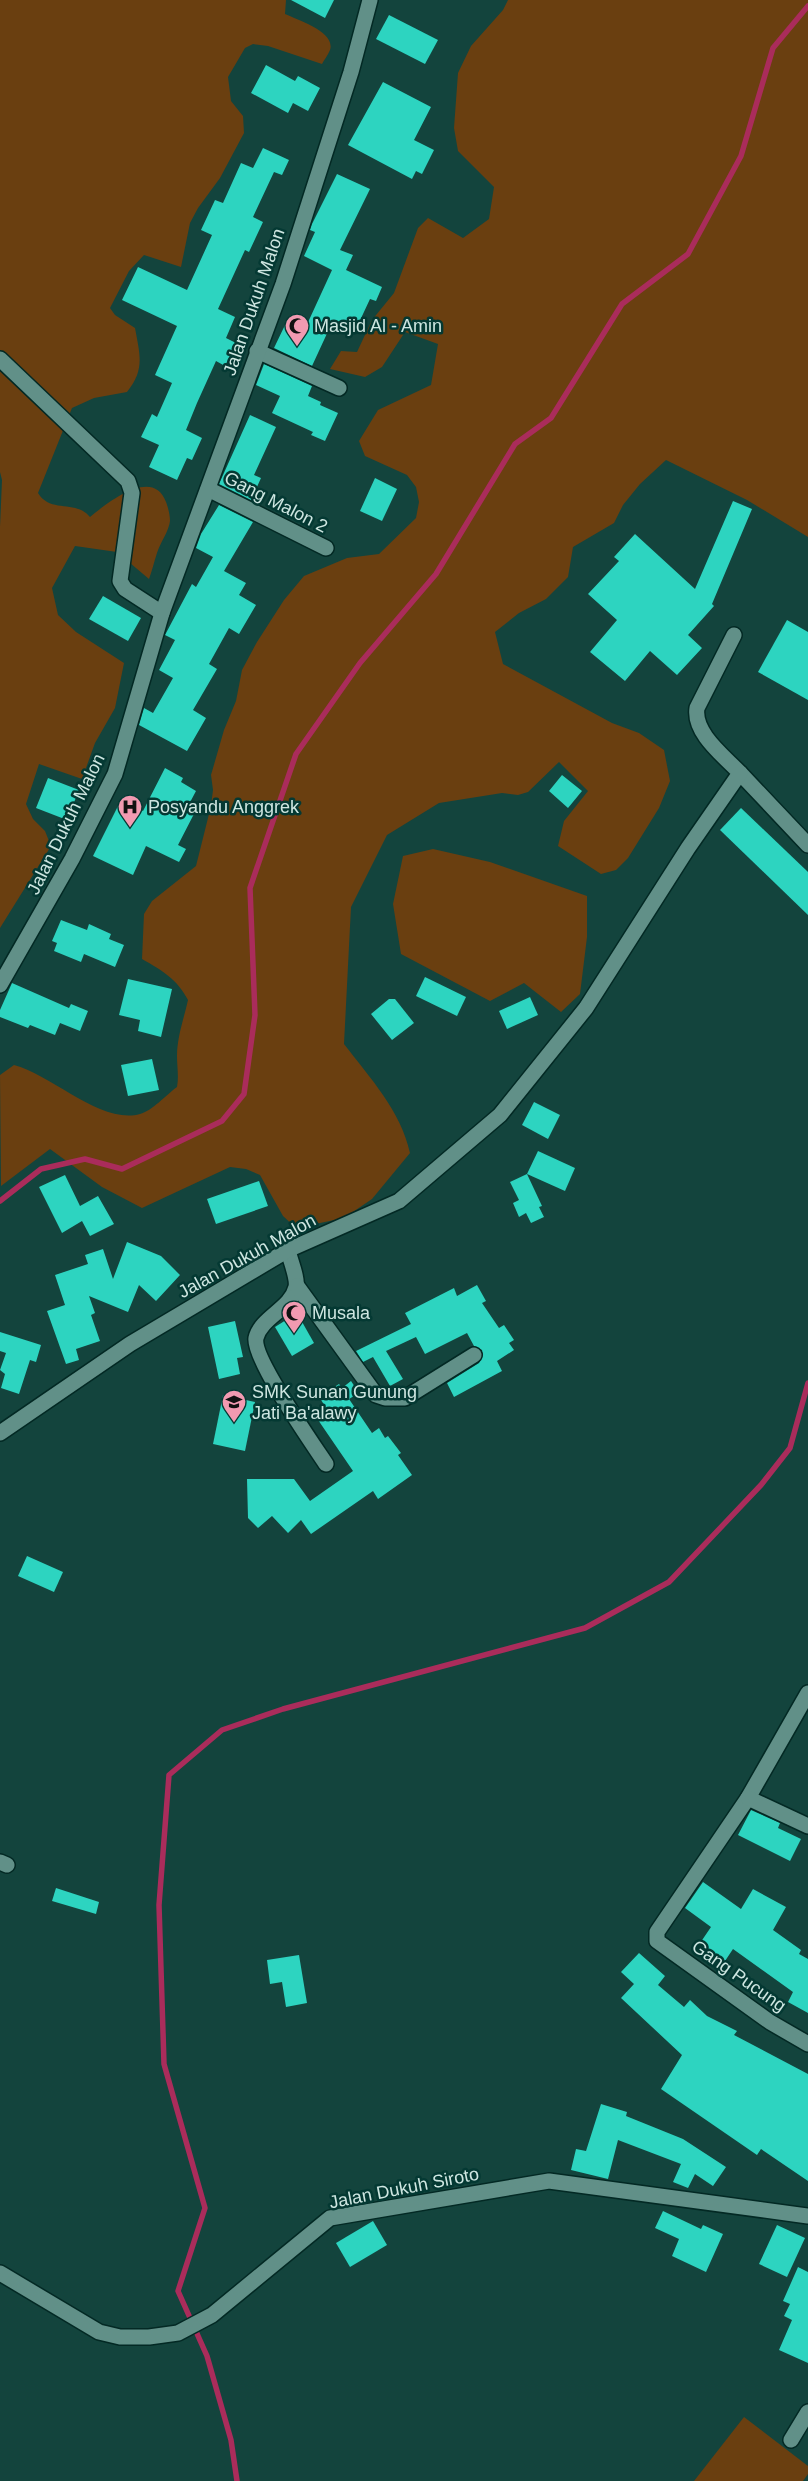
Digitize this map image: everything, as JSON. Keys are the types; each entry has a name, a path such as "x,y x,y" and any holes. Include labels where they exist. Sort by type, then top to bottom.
{"street":[{"name":"Jalan Dukuh Malon","path":"0,985 72,859 115,774 162,613 282,284 348,81 370,0"},
{"path":"257,351 339,388"},
{"path":"0,359 128,480 132,493 120,580 125,589 162,613"},
{"name":"Gang Malon 2","path":"208,489 326,548"},
{"path":"734,635 697,708 695,718 702,730 740,773 808,845"},
{"name":"Jalan Dukuh Malon","path":"0,1432 130,1344 288,1250 399,1201 500,1115 586,1008 688,848 740,773"},
{"path":"288,1250 297,1286 376,1395 385,1398 405,1398 474,1355"},
{"path":"297,1286 292,1298 258,1331 256,1346 291,1411 326,1464"},
{"path":"808,1693 748,1798 808,1826"},
{"name":"Gang Pucung","path":"748,1798 657,1932 658,1941 770,2022 808,2044"},
{"name":"Jalan Dukuh Siroto","path":"0,2273 99,2332 120,2337 149,2337 178,2333 212,2315 330,2218 549,2181 808,2216"},
{"path":"791,2440 808,2412"}],"shaded area":[{"path":"0,0 286,0 285,14 307,23 322,32 330,44 330,50 322,64 268,46 253,44 245,48 228,77 231,101 243,116 244,133 220,178 198,208 190,223 181,267 144,255 129,271 110,308 115,315 135,328 140,362 137,377 127,392 94,398 72,408 38,493 49,503 77,509 90,517 107,504 130,491 141,487 151,487 160,492 166,502 170,521 158,549 149,579 117,552 75,546 52,588 58,615 76,632 124,663 115,708 95,743 82,779 39,764 26,804 33,819 45,831 51,846 0,928 0,527 2,480 0,472"},
{"path":"508,0 808,0 808,537 747,500 666,460 640,484 623,505 614,523 573,547 568,577 546,599 519,613 495,632 503,664 612,723 639,733 664,750 670,781 659,808 628,858 616,870 601,874 558,846 564,821 588,791 559,762 528,792 518,795 502,793 439,803 387,835 351,907 344,1044 374,1082 392,1109 400,1123 410,1153 372,1199 344,1218 296,1228 283,1216 260,1175 246,1169 230,1167 142,1208 102,1187 50,1149 1,1186 0,1075 14,1065 29,1070 93,1106 125,1115 145,1112 177,1087 178,1042 188,1000 179,986 169,976 142,959 144,914 152,901 196,866 211,806 213,790 211,775 224,730 236,701 242,670 257,642 284,600 304,576 347,558 379,554 416,518 419,502 416,487 407,475 365,456 359,441 378,410 431,385 438,344 405,332 382,367 365,377 330,369 341,351 357,352 372,320 394,293 418,228 428,218 463,238 489,219 494,187 458,151 454,128 458,73 471,46 503,10"},
{"path":"433,849 490,862 587,896 587,937 580,994 561,1012 524,983 490,1001 401,954 393,904 403,856"},
{"path":"744,2417 808,2466 808,2474 803,2481 694,2481"}],"building":[{"path":"291,0 334,0 325,18"},
{"path":"389,15 438,40 425,64 376,39"},
{"path":"266,65 295,81 298,76 320,88 308,111 293,103 288,113 251,93"},
{"path":"383,82 431,107 414,140 434,150 422,174 416,171 412,179 348,145"},
{"path":"263,148 289,160 282,175 274,172 253,217 263,222 249,252 245,250 218,309 235,317 226,338 236,343 225,366 216,361 197,403 186,430 202,438 192,460 187,458 177,480 149,467 159,445 141,437 152,414 157,417 172,383 155,375 177,326 122,300 138,267 187,290 212,235 201,230 215,200 223,203 241,163 253,168"},
{"path":"337,174 370,189 340,250 353,255 346,270 382,287 376,301 370,299 356,329 340,322 336,330 330,327 312,366 274,348 286,323 304,331 332,270 304,256 315,232 310,230 312,224"},
{"path":"264,364 312,386 308,396 321,402 320,405 338,413 325,441 311,435 313,432 272,413 280,396 256,385"},
{"path":"250,415 276,427 254,475 261,478 251,500 219,484"},
{"path":"375,478 397,489 382,521 360,511"},
{"path":"733,501 752,509 712,604 714,606 688,635 702,648 677,675 650,651 625,681 590,652 617,620 588,594 619,561 614,557 635,534 695,589"},
{"path":"219,505 253,522 224,571 246,583 239,595 256,605 239,634 229,628 209,664 217,669 193,710 206,718 187,751 139,725 144,708 153,713 173,678 159,670 175,640 165,635 192,584 196,587 213,557 196,548 201,534"},
{"path":"103,596 141,618 128,641 89,619"},
{"path":"787,620 808,632 808,700 758,672"},
{"path":"165,768 183,778 181,782 196,791 187,808 195,812 178,845 186,849 179,862 146,846 133,875 93,856 121,800 143,811"},
{"path":"562,775 582,791 568,808 549,791"},
{"path":"48,778 79,790 67,820 36,808"},
{"path":"741,808 808,872 808,915 720,830"},
{"path":"61,920 87,930 89,924 111,934 109,939 124,945 115,967 84,954 81,962 54,951 57,943 52,941"},
{"path":"425,977 466,997 457,1016 416,996"},
{"path":"128,979 172,989 161,1037 138,1031 140,1020 119,1015"},
{"path":"12,983 69,1008 71,1004 88,1011 80,1031 60,1023 55,1035 30,1025 28,1028 0,1017 0,1010"},
{"path":"530,997 538,1015 507,1029 499,1011"},
{"path":"389,999 395,999 414,1023 392,1040 371,1014"},
{"path":"152,1059 159,1090 128,1096 121,1065"},
{"path":"534,1102 560,1115 548,1139 522,1125"},
{"path":"538,1151 575,1168 565,1191 527,1174"},
{"path":"527,1174 542,1206 539,1207 544,1217 531,1223 526,1213 519,1217 513,1203 519,1200 510,1182"},
{"path":"65,1175 80,1206 98,1196 114,1224 90,1236 82,1221 62,1233 39,1187"},
{"path":"259,1181 268,1206 216,1224 207,1199"},
{"path":"127,1242 161,1256 180,1275 156,1301 139,1285 128,1312 89,1296 95,1313 91,1315 100,1341 76,1349 79,1360 66,1364 47,1311 65,1305 55,1275 88,1264 85,1255 103,1249 113,1279"},
{"path":"477,1285 486,1301 482,1303 499,1328 504,1325 514,1340 509,1343 514,1350 497,1361 502,1371 454,1397 447,1383 479,1363 483,1355 482,1350 474,1346 467,1333 425,1354 416,1337 386,1351 403,1379 390,1386 373,1357 363,1362 356,1351 411,1324 405,1313 454,1288 457,1296"},
{"name":"Musala","path":"297,1313 314,1343 292,1356 275,1327"},
{"path":"235,1321 243,1357 237,1358 240,1374 219,1379 208,1327"},
{"path":"0,1332 41,1345 36,1362 30,1360 19,1394 1,1388 5,1374 0,1370 6,1353 0,1351"},
{"path":"351,1381 359,1393 349,1399 372,1433 379,1428 385,1438 388,1436 401,1453 398,1455 412,1475 378,1499 373,1491 311,1534 301,1520 288,1533 272,1516 258,1528 248,1518 247,1479 294,1479 310,1501 353,1471 314,1414 325,1406 319,1397 339,1384 342,1388"},
{"name":"SMK Sunan Gunung Jati Ba'alawy","path":"223,1395 255,1402 245,1451 213,1444"},
{"path":"27,1556 63,1572 54,1592 18,1576"},
{"path":"751,1810 780,1823 778,1828 801,1839 790,1861 738,1835"},
{"path":"703,1882 741,1909 753,1889 786,1907 773,1930 801,1950 799,1954 808,1959 808,2013 788,2002 793,1992 733,1949 721,1967 696,1949 711,1927 685,1908"},
{"path":"56,1888 99,1902 96,1914 52,1901"},
{"path":"639,1953 665,1976 658,1985 684,2007 690,2000 707,2016 737,2031 734,2035 808,2074 808,2181 761,2149 757,2155 661,2089 682,2055 621,1998 634,1984 621,1972"},
{"path":"299,1955 307,2003 286,2007 282,1982 270,1984 267,1960"},
{"path":"601,2104 627,2112 626,2116 683,2139 726,2167 713,2186 695,2174 688,2188 673,2182 681,2164 618,2140 608,2179 571,2170 576,2149 586,2151"},
{"path":"663,2211 701,2229 703,2225 723,2234 706,2272 672,2256 679,2239 655,2228"},
{"path":"373,2221 387,2245 350,2267 336,2243"},
{"path":"777,2225 805,2238 787,2277 759,2264"},
{"path":"798,2267 808,2272 808,2363 779,2350 792,2320 784,2316 790,2304 783,2301"}],"waterway":[{"path":"0,1201 41,1169 85,1159 122,1169 222,1121 244,1094 255,1015 250,888 296,754 360,663 436,574 515,444 551,418 622,304 688,254 741,156 773,48 808,6"},
{"path":"237,2481 231,2440 207,2356 178,2291 205,2208 164,2064 159,1905 169,1775 222,1730 283,1709 585,1628 669,1582 761,1485 790,1448 808,1383"}],"place":[{"name":"Masjid Al - Amin","path":"297,347"},
{"name":"Posyandu Anggrek","path":"130,828"},
{"name":"Musala","path":"294,1334"},
{"name":"SMK Sunan Gunung Jati Ba'alawy","path":"234,1423"}]}
